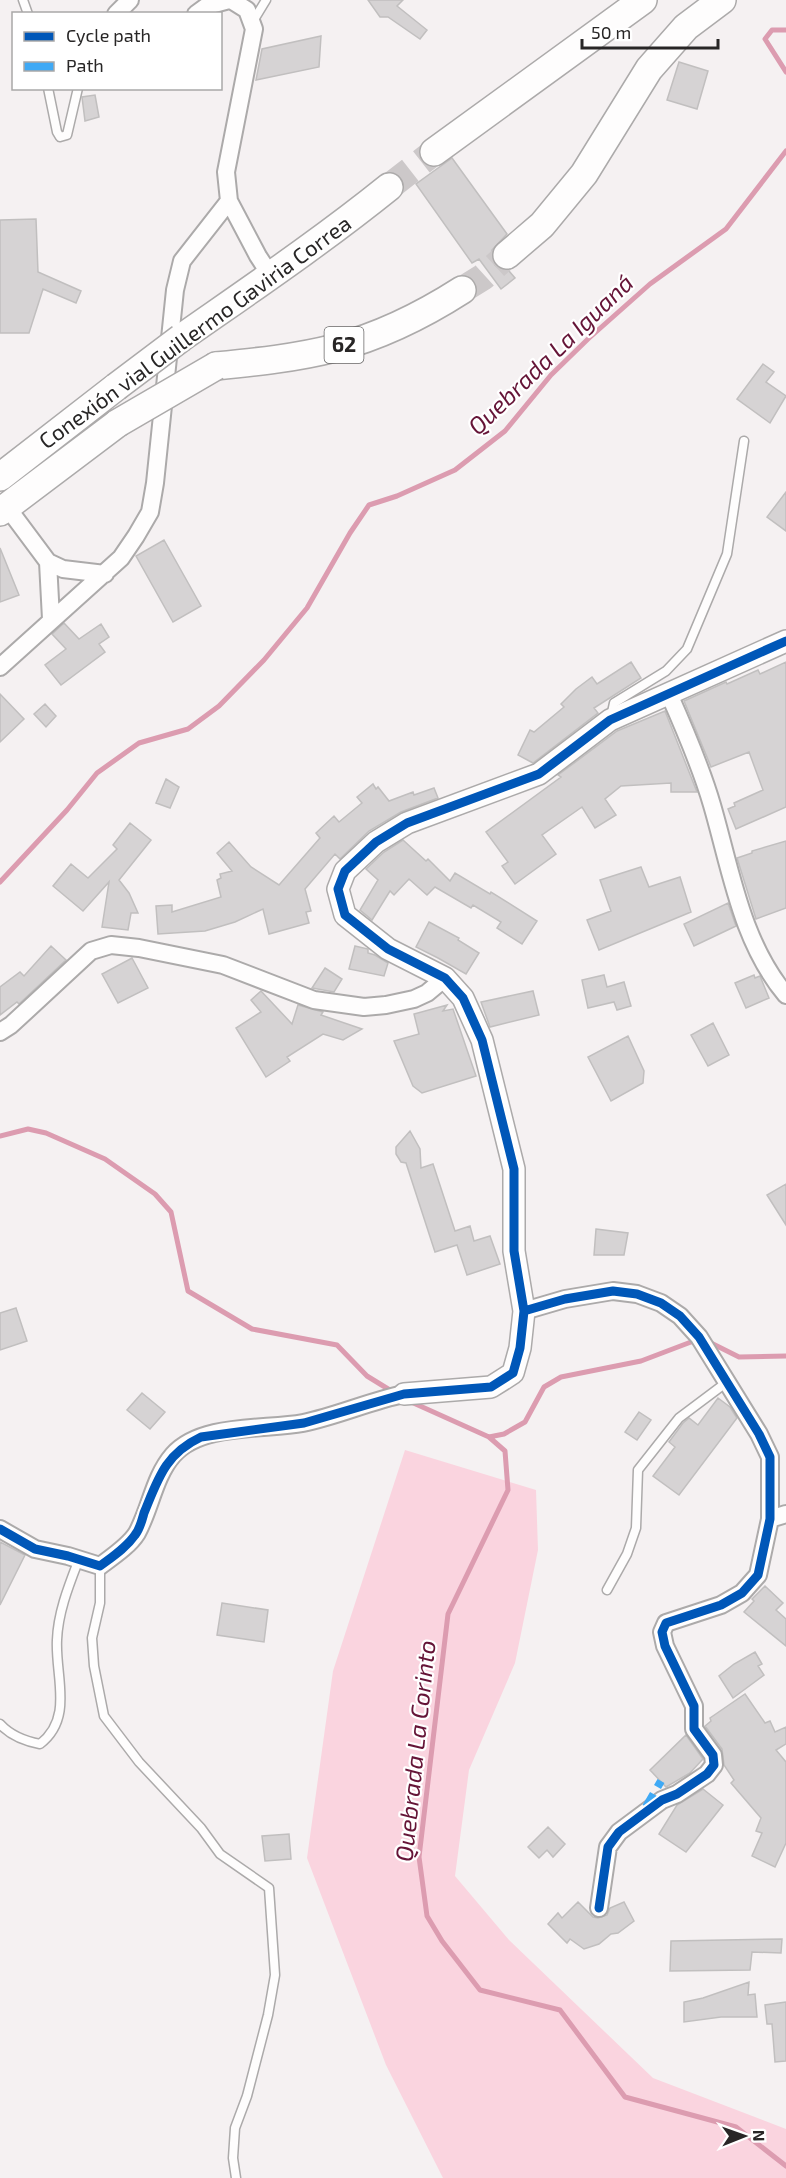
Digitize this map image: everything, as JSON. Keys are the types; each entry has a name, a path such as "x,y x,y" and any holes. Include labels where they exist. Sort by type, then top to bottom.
{"highway":[{"path":"434,152 643,0"},
{"path":"507,255 542,225 584,174 649,69 686,27 722,0"},
{"name":"Conexión vial Guillermo Gaviria Correa","path":"0,477 181,338 271,276 389,187"},
{"name":"Conexión vial Guillermo Gaviria Correa","path":"4,510 118,423 216,366 277,360 337,348 394,327 428,311 462,290"}],"street":[{"path":"118,12 130,0"},
{"path":"203,7 230,0 248,10 254,29 226,171 229,201 271,276"},
{"path":"0,667 121,558 150,512 175,290 182,261 229,201"},
{"path":"4,510 48,562 63,569 105,574"},
{"path":"48,562 51,620"},
{"path":"0,1529 35,1549 100,1566 136,1534 161,1472 174,1453 189,1442 216,1433 304,1423 398,1395 491,1387 513,1372 520,1348 524,1311 514,1251 514,1169 482,1040 463,998 445,978 388,949 345,915 338,890 345,872 376,842 407,823 539,774 610,720 786,641"},
{"path":"669,694 693,747 708,792 736,896 758,955 773,980 786,995"},
{"path":"0,1032 11,1025 91,951 111,945 139,948 223,965 314,1000 364,1007 414,999 427,993 445,978"},
{"path":"524,1311 565,1299 613,1291 637,1294 661,1303 680,1316 701,1340 759,1434 770,1457 778,1517 758,1575 742,1593 721,1605 666,1623 662,1632 665,1646 694,1706 694,1729 712,1755 714,1765 707,1774 677,1794 662,1800 619,1832 608,1847 598,1908"}],"lane":[{"path":"252,23 266,0"},
{"path":"48,90 60,137 67,135 78,90"},
{"path":"610,720 614,703 666,671 687,649 727,554 744,441"},
{"path":"607,1590 627,1554 636,1528 638,1470 679,1418 727,1382"},
{"path":"0,1724 8,1732 26,1742 40,1744 48,1738 54,1726 62,1705 57,1640 67,1590 79,1559"},
{"path":"100,1566 100,1603 92,1638 94,1666 104,1716 139,1762 201,1828 220,1854 269,1888 275,1975 268,2015 247,2096 235,2128 233,2158 236,2178"}],"shaded area":[{"path":"405,1450 536,1490 538,1550 515,1663 469,1770 455,1876 509,1940 653,2078 786,2129 786,2178 443,2178 386,2065 307,1858 333,1671"}],"building":[{"path":"368,0 403,0 397,6 427,30 420,39 388,17 380,17"},
{"path":"321,36 319,67 256,80 262,49"},
{"path":"679,62 708,71 697,109 667,100"},
{"path":"95,95 99,117 85,121 82,97"},
{"path":"452,158 507,234 492,250 495,265 501,270 509,271 515,278 501,289 479,259 472,263 416,184"},
{"path":"36,219 38,272 81,291 76,303 43,289 29,333 0,333 0,220"},
{"path":"763,364 774,372 766,382 786,396 770,423 737,399"},
{"path":"786,492 786,531 767,517"},
{"path":"164,540 201,606 173,622 136,556"},
{"path":"0,548 19,595 0,602"},
{"path":"64,623 79,639 101,624 109,637 99,644 105,652 61,685 45,665 66,649 52,634"},
{"path":"631,662 641,678 594,708 598,713 533,763 518,755 530,730 534,732 564,707 561,704 576,689 592,677 597,684"},
{"path":"786,662 786,807 736,829 728,809 735,806 734,803 763,790 749,752 711,767 684,701 726,682 727,684 758,670 760,674"},
{"path":"0,694 24,719 0,742"},
{"path":"45,704 56,716 46,727 34,714"},
{"path":"665,711 697,792 671,792 671,783 621,786 605,799 616,815 595,828 582,807 542,835 556,854 515,884 502,866 508,862 486,832 561,777 558,775 617,731"},
{"path":"166,779 179,787 170,808 156,803"},
{"path":"373,784 389,801 413,792 414,795 434,788 438,798 401,812 369,831 340,859 335,854 305,889 311,911 306,912 309,923 269,934 263,909 235,922 205,931 158,934 156,906 172,905 172,912 221,897 217,880 221,878 220,874 232,871 217,853 229,842 251,867 279,885 320,838 316,833 334,816 339,822 362,803 357,797"},
{"path":"130,823 151,840 119,880 129,893 138,913 131,913 128,930 102,927 109,882 83,911 53,886 71,864 88,878 117,849 113,845"},
{"path":"403,840 426,861 428,859 450,881 455,873 537,921 522,944 497,928 501,922 473,905 471,908 435,887 427,895 409,879 394,895 390,891 372,920 360,910 378,880 366,869 384,852"},
{"path":"786,841 786,908 756,919 737,858"},
{"path":"641,867 649,887 680,877 691,912 599,950 587,920 611,911 600,880"},
{"path":"728,903 736,926 694,946 684,924"},
{"path":"429,922 459,938 458,940 479,953 466,974 416,947"},
{"path":"51,946 66,960 19,1004 17,1002 0,1015 0,987 20,972 24,976"},
{"path":"355,946 368,949 368,953 388,963 384,976 349,969"},
{"path":"132,958 148,988 118,1003 102,974"},
{"path":"325,968 342,979 334,992 312,988"},
{"path":"604,975 607,987 624,982 631,1006 617,1010 614,1002 588,1008 582,980"},
{"path":"754,975 755,978 760,976 769,998 746,1008 735,983"},
{"path":"261,991 292,1024 298,1005 323,1012 321,1015 362,1029 343,1040 323,1034 287,1057 290,1061 266,1077 236,1028 261,1012 251,1000"},
{"path":"533,991 539,1015 490,1027 481,1002"},
{"path":"447,1005 443,1011 453,1009 476,1076 422,1093 413,1086 394,1041 419,1034 414,1014"},
{"path":"713,1023 729,1055 708,1066 691,1035"},
{"path":"628,1036 644,1071 643,1083 611,1101 588,1057"},
{"path":"410,1131 420,1149 421,1168 433,1164 455,1231 470,1226 474,1241 490,1236 500,1264 467,1275 457,1245 435,1252 406,1163 401,1162 396,1154 396,1147"},
{"path":"786,1184 786,1225 767,1195"},
{"path":"596,1229 628,1233 624,1255 594,1255"},
{"path":"16,1308 27,1341 0,1350 0,1313"},
{"path":"142,1393 165,1412 150,1429 127,1410"},
{"path":"718,1398 730,1407 737,1418 679,1495 653,1476 675,1447 669,1442 683,1423 689,1418 698,1425"},
{"path":"639,1412 651,1420 637,1440 625,1432"},
{"path":"0,1542 25,1555 0,1605"},
{"path":"765,1586 783,1603 776,1610 786,1619 786,1646 744,1612 754,1601 752,1599"},
{"path":"222,1603 268,1610 264,1642 217,1635"},
{"path":"755,1652 762,1664 758,1666 764,1675 733,1698 719,1676"},
{"path":"745,1694 765,1723 770,1721 775,1732 786,1727 786,1744 776,1750 786,1762 786,1843 775,1867 752,1856 762,1833 756,1831 761,1818 731,1783 734,1780 724,1765 722,1749 705,1726 711,1721 710,1718"},
{"path":"686,1735 703,1759 690,1773 666,1787 650,1770"},
{"path":"703,1789 723,1805 686,1852 659,1834 677,1805"},
{"path":"548,1827 565,1844 553,1857 547,1850 539,1858 528,1847"},
{"path":"289,1834 291,1859 265,1861 262,1836"},
{"path":"578,1902 593,1917 598,1918 607,1915 610,1908 624,1902 634,1921 599,1944 584,1949 570,1939 567,1943 548,1924 558,1913 562,1918"},
{"path":"782,1939 781,1953 752,1952 750,1970 670,1971 671,1941"},
{"path":"749,1982 748,1995 755,1994 757,2017 721,2017 684,2022 684,2002"},
{"path":"786,2002 786,2061 775,2062 772,2024 767,2024 765,2005"}],"waterway":[{"name":"Quebrada La Iguaná","path":"786,30 772,30 765,39 786,72"},
{"name":"Quebrada La Iguaná","path":"0,882 67,810 97,773 139,743 188,729 219,706 264,660 307,608 350,533 369,505 397,496 455,470 505,431 551,375 588,339 650,284 726,229 786,151"},
{"path":"0,1136 28,1129 46,1133 105,1159 155,1194 171,1212 188,1291 252,1329 337,1345 367,1376 393,1392"},
{"path":"409,1401 489,1437 504,1434 525,1422 544,1387 561,1377 641,1361 698,1341"},
{"path":"707,1341 739,1357 786,1356"},
{"name":"Quebrada La Corinto","path":"489,1437 505,1451 508,1490 448,1614 419,1857 427,1916 442,1941 480,1990 560,2010 625,2097 736,2127 786,2166"}],"tunnel":[{"path":"389,187 434,152"},
{"path":"462,290 483,277 507,255"}],"marked path":[{"path":"646,1807 661,1781"}],"cycle path":[{"path":"0,1529 35,1549 100,1566 123,1548 137,1533 159,1478 171,1460 179,1451 201,1437 304,1423 404,1394 491,1387 513,1373 520,1348 524,1311 514,1251 514,1169 482,1040 463,998 445,978 388,949 345,915 338,889 345,871 376,842 407,823 539,774 610,720 786,641"},
{"path":"524,1311 565,1299 613,1291 637,1294 661,1303 680,1316 699,1337 759,1434 770,1457 770,1519 758,1575 742,1593 721,1605 666,1623 662,1632 665,1646 694,1706 694,1729 713,1755 714,1765 707,1774 677,1794 662,1800 619,1832 608,1847 599,1908"}]}
